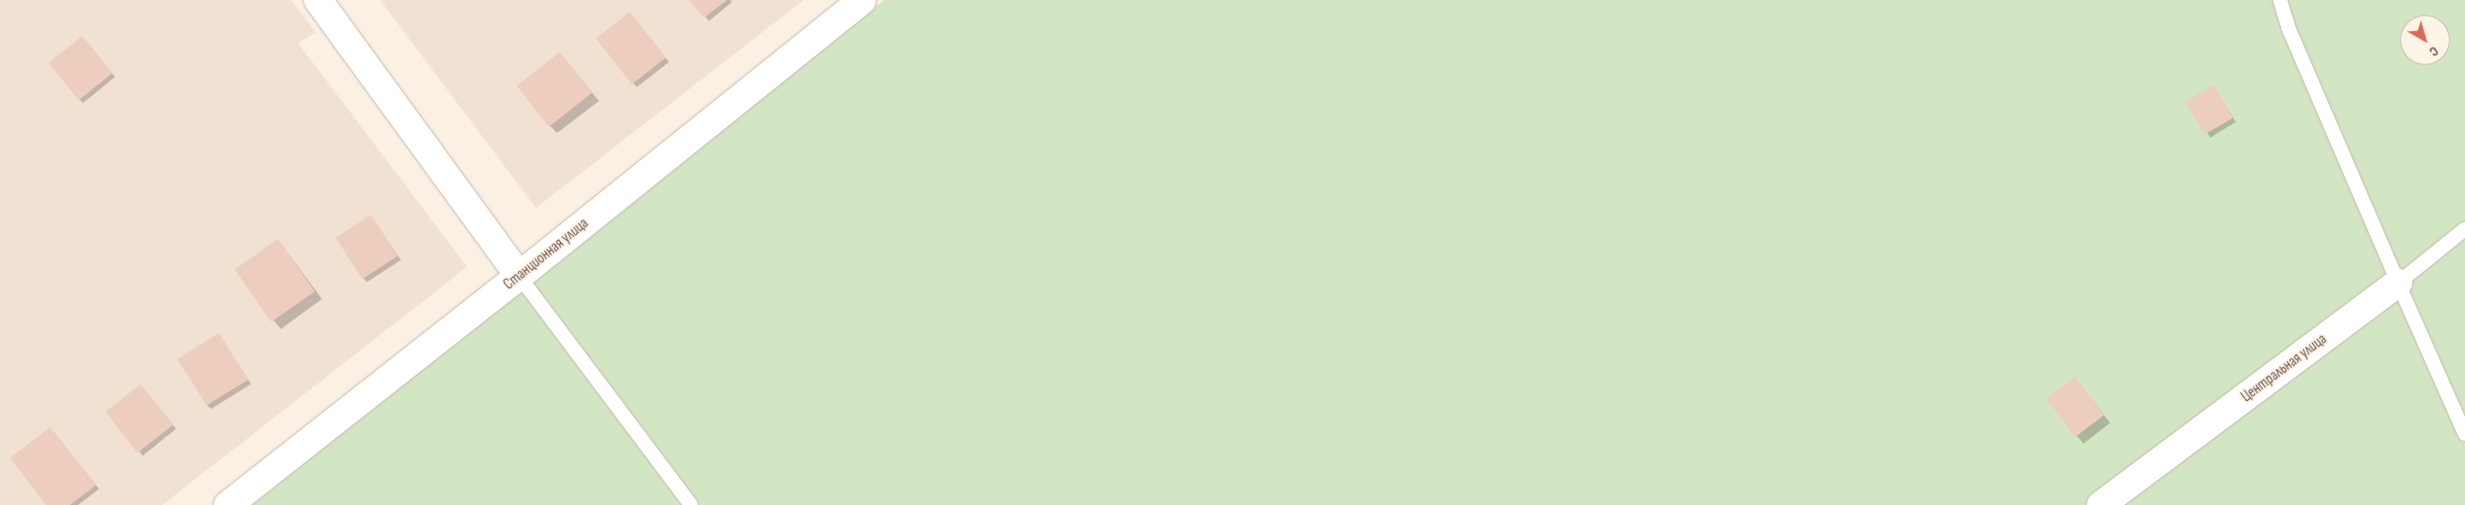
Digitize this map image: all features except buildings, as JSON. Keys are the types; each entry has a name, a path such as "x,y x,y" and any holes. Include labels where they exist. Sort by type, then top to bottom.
{"street":[{"path":"318,0 519,276"},
{"name":"Станционная улица","path":"228,505 519,276 862,0"},
{"name":"Центральная улица","path":"2101,505 2398,283"}],"lane":[{"path":"2280,0 2288,27 2465,434"},
{"name":"Центральная улица","path":"2398,283 2465,230"},
{"path":"519,276 691,505"}],"shaded area":[{"path":"0,0 291,0 316,32 298,43 467,267 162,505 0,505"},
{"path":"380,0 804,0 536,208"}],"green space":[{"path":"884,0 2465,0 2465,505 252,505"}]}
